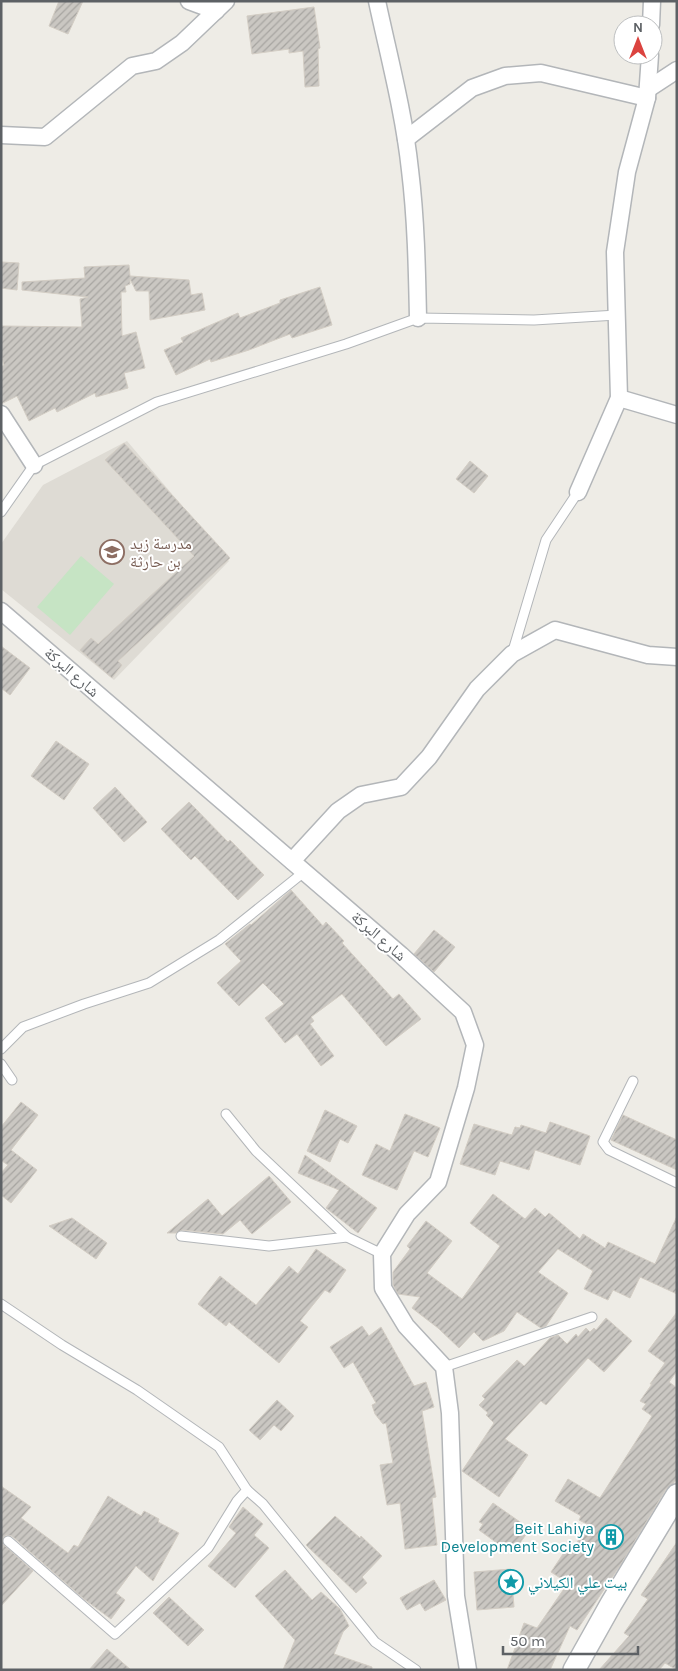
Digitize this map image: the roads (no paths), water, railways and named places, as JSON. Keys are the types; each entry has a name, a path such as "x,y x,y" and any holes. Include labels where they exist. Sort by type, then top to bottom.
{"street":[{"path":"188,1 221,6"},
{"path":"377,1 406,139 417,240 418,318"},
{"path":"651,15 652,1"},
{"path":"1,135 45,137 132,66 156,60 182,42 221,6"},
{"path":"578,492 619,398 614,252 627,172 648,93 649,65"},
{"path":"406,139 472,88 505,76 541,73 648,93 677,70"},
{"path":"619,398 677,415"},
{"path":"1,414 34,465"},
{"name":"شارع البركة","path":"1,611 401,954 462,1012 475,1045 466,1088 438,1182 407,1214 382,1254"},
{"path":"298,866 338,811 361,795 401,787 429,757 477,689 512,654 555,630 648,655 677,658"},
{"path":"382,1254 384,1288 406,1326 438,1361 450,1413 456,1596 468,1670"},
{"path":"574,1670 611,1604 677,1495"}],"lane":[{"path":"1,512 34,465 157,402 346,344 418,318 534,320 617,315"},
{"path":"512,654 546,540 578,492"},
{"path":"1,1049 23,1027 84,1004 149,983 219,940 298,866"},
{"path":"1,1064 12,1080"},
{"path":"633,1081 603,1142 609,1150 677,1183"},
{"path":"226,1114 256,1151 347,1237 382,1254"},
{"path":"181,1236 269,1246 347,1237"},
{"path":"1,1304 62,1345 137,1390 219,1447 247,1490 263,1504 375,1642 416,1670"},
{"path":"438,1361 592,1317"},
{"path":"8,1541 116,1634 208,1548 237,1500 247,1490"}],"place":[{"name":"مدرسة زيد بن حارثة","path":"112,552"},
{"name":"Beit Lahiya Development Society","path":"611,1537"},
{"name":"بيت علي الكيلاني","path":"511,1582"}]}
